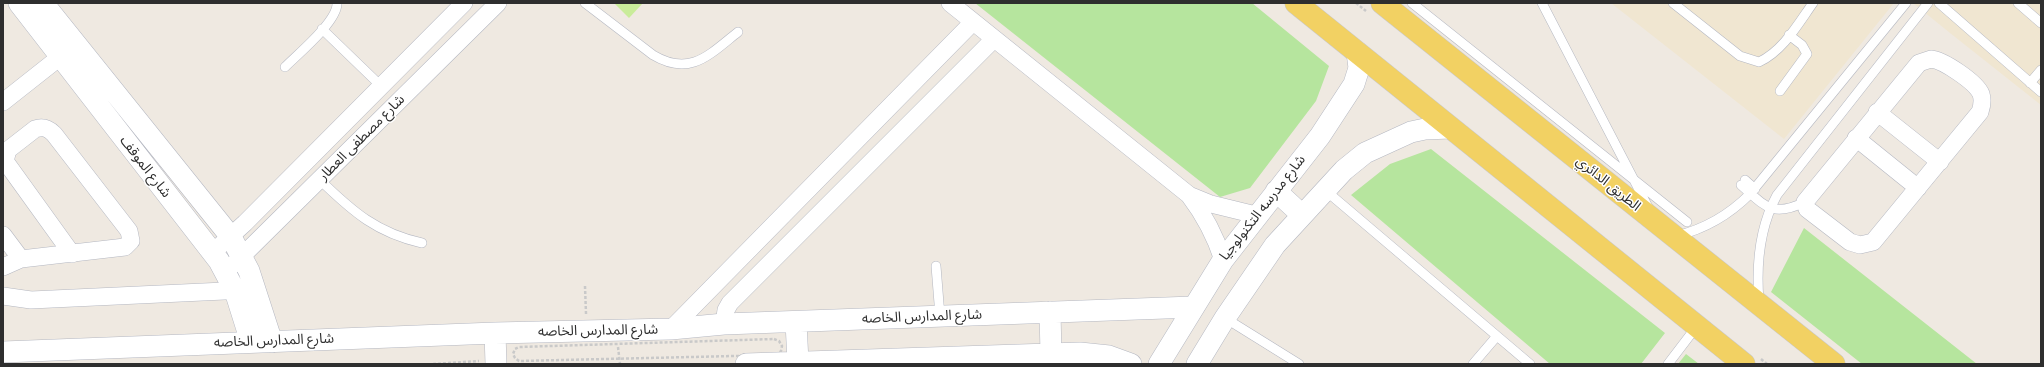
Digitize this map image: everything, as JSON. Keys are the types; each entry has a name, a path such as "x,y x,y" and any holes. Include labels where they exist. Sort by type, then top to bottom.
{"main road":[{"path":"1296,3 1744,364"},
{"name":"الطريق الدائري","path":"1382,3 1656,223 1680,229 1760,305 1834,364"}],"street":[{"name":"شارع الموقف","path":"19,3 212,253 225,272 235,291 251,342"},
{"name":"شارع الموقف","path":"43,3 231,237 243,257 256,289 272,342"},
{"name":"شارع مصطفى العطار","path":"212,253 231,237 464,3"},
{"name":"شارع مصطفى العطار","path":"225,272 243,257 498,3"},
{"path":"950,3 1189,195 1204,215 1215,237 1223,260"},
{"path":"672,329 973,22"},
{"path":"437,30 454,47"},
{"path":"724,324 726,310 730,303 994,39"},
{"name":"شارع مدرسه التكنولوجيا","path":"1159,364 1223,260 1256,215 1320,136 1354,84 1359,68 1357,52"},
{"path":"3,102 60,57"},
{"path":"1931,59 1944,62 1977,88 1983,103 1980,112 1873,242 1860,245 1850,242 1807,209 1805,202 1856,138 1919,63 1925,60 1931,59"},
{"path":"1877,112 1940,162"},
{"path":"3,267 21,259 72,254 125,247 130,244 131,234 54,134 50,130 40,127 35,129 8,150 5,161 72,254"},
{"path":"1197,364 1225,318 1275,245 1344,170 1365,153 1412,132 1425,129 1450,128"},
{"path":"1856,138 1918,188"},
{"path":"1276,192 1302,215"},
{"path":"1189,195 1211,204 1256,215"},
{"path":"795,203 813,221"},
{"path":"3,235 21,259"},
{"path":"3,296 31,300 256,289"},
{"name":"شارع المدارس الخاصه","path":"3,352 495,333 672,329 724,324 1193,307"},
{"path":"1050,312 1051,354"},
{"path":"796,322 798,362"},
{"path":"486,363 495,333"},
{"path":"746,364 1051,354 1095,354 1109,356 1131,364"}],"lane":[{"path":"285,67 322,29 337,8 337,3"},
{"path":"584,3 652,56 664,62 678,65 691,64 703,59 738,32"},
{"path":"1412,3 1634,180 1680,229 1688,233 1715,221 1740,204 1906,3"},
{"path":"1542,3 1656,223"},
{"path":"1673,3 1731,50 1750,61 1759,62 1770,56 1790,35 1813,3"},
{"path":"1760,305 1758,285 1760,246 1770,208 1777,195 1928,3"},
{"path":"1939,3 2030,84 2041,92"},
{"path":"2018,3 2041,23"},
{"path":"322,29 381,86"},
{"path":"1780,91 1807,54 1802,45 1790,35"},
{"path":"2030,84 2041,70"},
{"path":"320,180 362,217 380,230 400,238 422,243"},
{"path":"1743,183 1752,191 1759,202 1770,208 1784,210 1805,202"},
{"path":"1325,190 1530,364"},
{"path":"936,266 940,316"},
{"path":"1225,318 1299,364"},
{"path":"1668,364 1697,326"},
{"path":"1473,364 1497,336"}],"path":[{"path":"585,286 586,331"},
{"path":"774,339 779,341 782,346 781,351 777,355 519,361 513,354 515,349 519,347 774,339"},
{"path":"433,364 486,363"}],"shaded area":[{"path":"1611,3 1894,3 1784,139"},
{"path":"1913,3 2041,3 2041,105 1950,33"}],"green space":[{"path":"614,3 643,3 629,18"},
{"path":"975,3 1252,3 1329,66 1316,101 1250,188 1220,197"},
{"path":"1431,149 1665,333 1641,364 1550,364 1351,195 1390,164"},
{"path":"1804,228 1977,364 1862,364 1771,292"},
{"path":"1686,354 1699,364 1678,364"}]}
